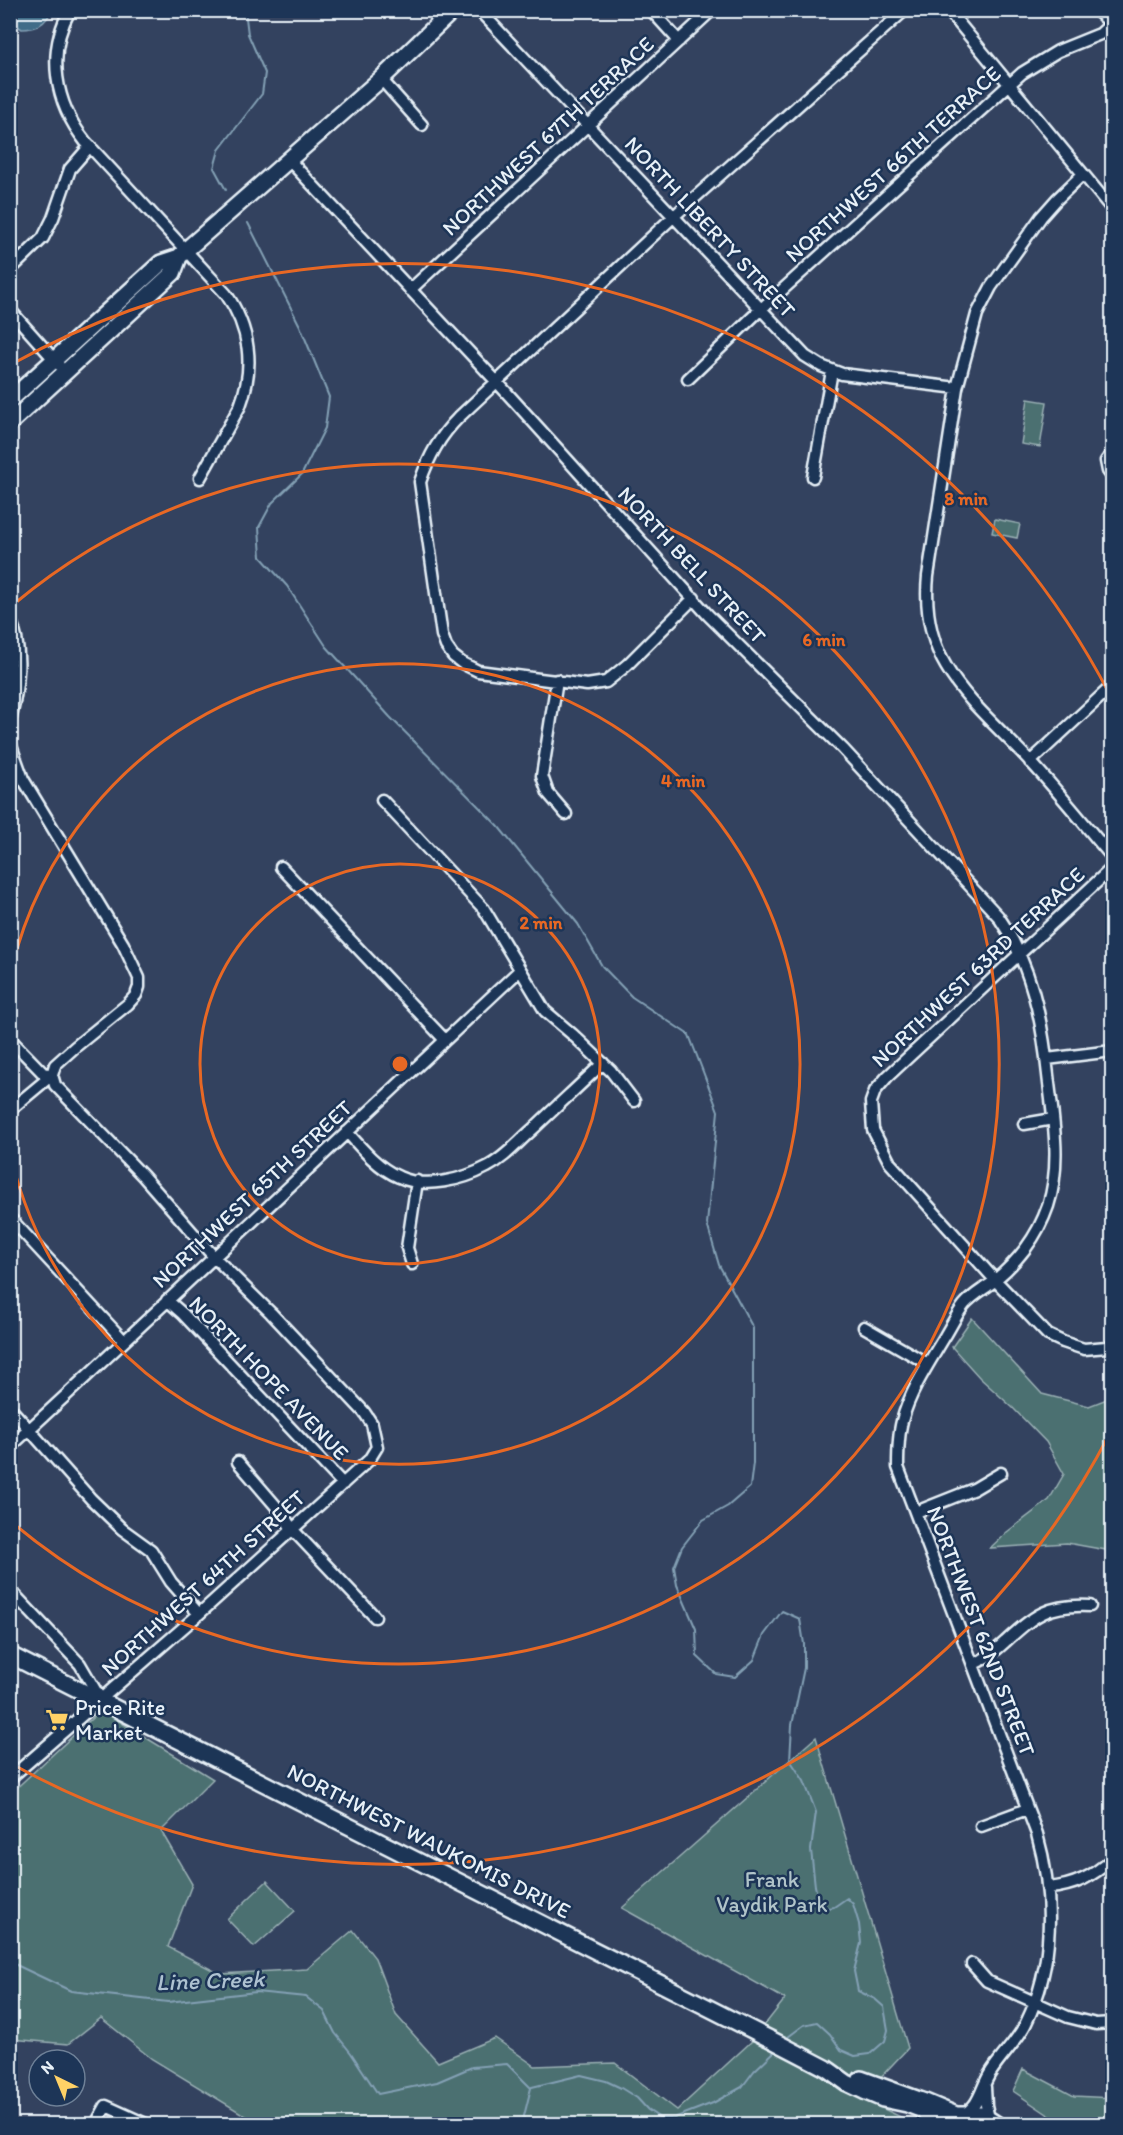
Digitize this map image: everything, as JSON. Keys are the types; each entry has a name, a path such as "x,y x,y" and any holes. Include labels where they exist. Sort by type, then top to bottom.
{"main road":[{"path":"10,400 161,263 182,253 289,160 381,79 453,10"},
{"path":"10,423 173,273 182,253"},
{"name":"NORTHWEST WAUKOMIS DRIVE","path":"10,1655 826,2068 925,2102 959,2120 982,2115 992,2122"},
{"name":"NORTHWEST WAUKOMIS DRIVE","path":"826,2068 846,2083 864,2091 883,2099 920,2109 939,2124"}],"street":[{"path":"70,10 58,42 56,66 59,89 72,123 182,253 226,294 234,306 245,333 249,367 245,394 200,478"},
{"name":"NORTH LIBERTY STREET","path":"479,10 760,310 806,356 842,374 957,388"},
{"path":"651,10 679,41"},
{"name":"NORTHWEST 67TH TERRACE","path":"410,290 712,10"},
{"path":"694,598 606,682 587,685 478,672 453,656 442,635 420,482 430,456 449,427 673,217 905,10"},
{"path":"948,10 1113,209"},
{"path":"1096,10 1112,23"},
{"name":"NORTHWEST 66TH TERRACE","path":"688,379 760,310 1009,85 1034,65 1058,51 1100,34 1112,23"},
{"path":"381,79 422,124"},
{"path":"10,270 44,238 70,169 90,146"},
{"name":"NORTH BELL STREET","path":"289,160 496,382 708,615 843,749 998,916 1021,955 1036,1000 1047,1059 1057,1158 1053,1189 1048,1207 1032,1241 1022,1256 965,1304 928,1364 910,1398 902,1422 898,1467"},
{"path":"1083,174 1041,217 983,300 972,328 957,388 931,556 927,607 933,638 940,658 958,687 1030,762 1113,857"},
{"path":"10,310 65,372"},
{"path":"813,477 832,371"},
{"path":"1113,453 1106,461 1108,471 1113,476"},
{"path":"10,618 17,640 19,668 10,722"},
{"path":"557,680 542,776 548,793 566,814"},
{"path":"1030,762 1113,687"},
{"path":"10,743 23,779 123,944 139,978 136,995 128,1004 55,1065 52,1075 55,1085 143,1176 214,1257"},
{"path":"382,800 483,909 545,1011 603,1063 634,1101"},
{"path":"281,867 445,1040"},
{"name":"NORTHWEST 63RD TERRACE","path":"1113,868 875,1091 871,1102 873,1130 890,1163 995,1280 1048,1335 1084,1349 1107,1347 1113,1344"},
{"name":"NORTHWEST 65TH STREET","path":"10,1447 520,970"},
{"path":"10,1038 43,1073 52,1075"},
{"path":"1047,1059 1113,1051"},
{"path":"347,1132 363,1149 398,1177 417,1181 459,1178 476,1173 498,1161 603,1063"},
{"path":"10,1110 52,1075"},
{"path":"1024,1124 1053,1119"},
{"path":"412,1264 407,1248 417,1181"},
{"path":"10,1218 124,1341"},
{"name":"NORTHWEST 64TH STREET","path":"10,1778 199,1614 369,1460 377,1447 375,1432 364,1412 271,1313 214,1257"},
{"name":"NORTH HOPE AVENUE","path":"166,1300 183,1314 343,1484"},
{"path":"864,1327 928,1364"},
{"path":"10,1408 91,1499 122,1529 151,1550 171,1582 199,1614"},
{"path":"238,1461 282,1512 292,1529 375,1617"},
{"name":"NORTHWEST 62ND STREET","path":"898,1467 1027,1809 1042,1853 1048,1888 1047,1950 1026,2025 993,2069 976,2103 959,2120"},
{"path":"916,1512 974,1489 1001,1473"},
{"path":"10,1590 80,1664 101,1701"},
{"path":"974,1664 984,1660 1035,1616 1068,1605 1090,1606"},
{"path":"981,1826 1027,1809"},
{"path":"1048,1888 1072,1885 1087,1878 1113,1858"},
{"path":"972,1964 987,1981 1034,2003 1078,2021 1096,2024 1113,2023"},
{"path":"985,2084 986,2105 992,2122"},
{"path":"96,2124 106,2106 147,2124"}],"green space":[{"path":"1028,399 1047,402 1040,447 1021,444"},
{"path":"995,519 1020,524 1017,538 992,533"},
{"path":"972,1318 1042,1394 1089,1406 1112,1397 1112,1551 1067,1543 990,1548 1049,1500 1064,1474 1046,1442 980,1378 952,1347"},
{"name":"Frank Vaydik Park","path":"101,1710 213,1779 161,1831 192,1884 168,1947 220,1974 307,1969 353,1930 375,1958 396,2015 438,2062 495,2038 535,2066 615,2063 677,2110 752,2041 785,1999 622,1908 816,1737 908,2048 861,2098 915,2124 259,2124 152,2059 101,2018 68,2044 11,2039 11,1793"},
{"path":"267,1881 295,1911 254,1947 227,1919"},
{"path":"1023,2069 1074,2096 1112,2098 1112,2124 1062,2124 1013,2091"}],"water":[{"path":"10,11 51,11 40,25 22,29 13,22"}],"waterway":[{"path":"226,190 214,168 219,150 262,94 265,73 248,34 245,10"},
{"path":"248,223 300,326 329,397 325,428 302,474 272,503 259,527 261,557 287,586 326,646 390,717 498,826 578,924 602,966 632,997 689,1035 718,1111 707,1224 719,1265 753,1328 753,1463 750,1487 728,1506 703,1520 682,1547 674,1567 677,1585 696,1629 697,1656 716,1674 735,1677 754,1660 764,1635 782,1611 800,1619 804,1644 804,1668 792,1725 790,1760 804,1781 816,1812 811,1850 815,1886 821,1909 834,1907 847,1898 853,1904 859,1924 861,1943 854,1971 858,1991 875,1999 884,2007 888,2030 885,2041 870,2054 855,2056 841,2050 830,2034 817,2022 804,2025 788,2037"},
{"name":"Line Creek","path":"10,1962 71,1991 168,2002 256,1992 306,1997 324,2011 335,2033 378,2094 437,2082 472,2067 507,2064 531,2088 522,2124"},
{"path":"532,2087 581,2075 606,2081 621,2088 637,2098 648,2110 660,2118 674,2118 713,2103 742,2087 754,2071 776,2050"}],"place":[{"name":"Price Rite Market","path":"57,1720"}]}
